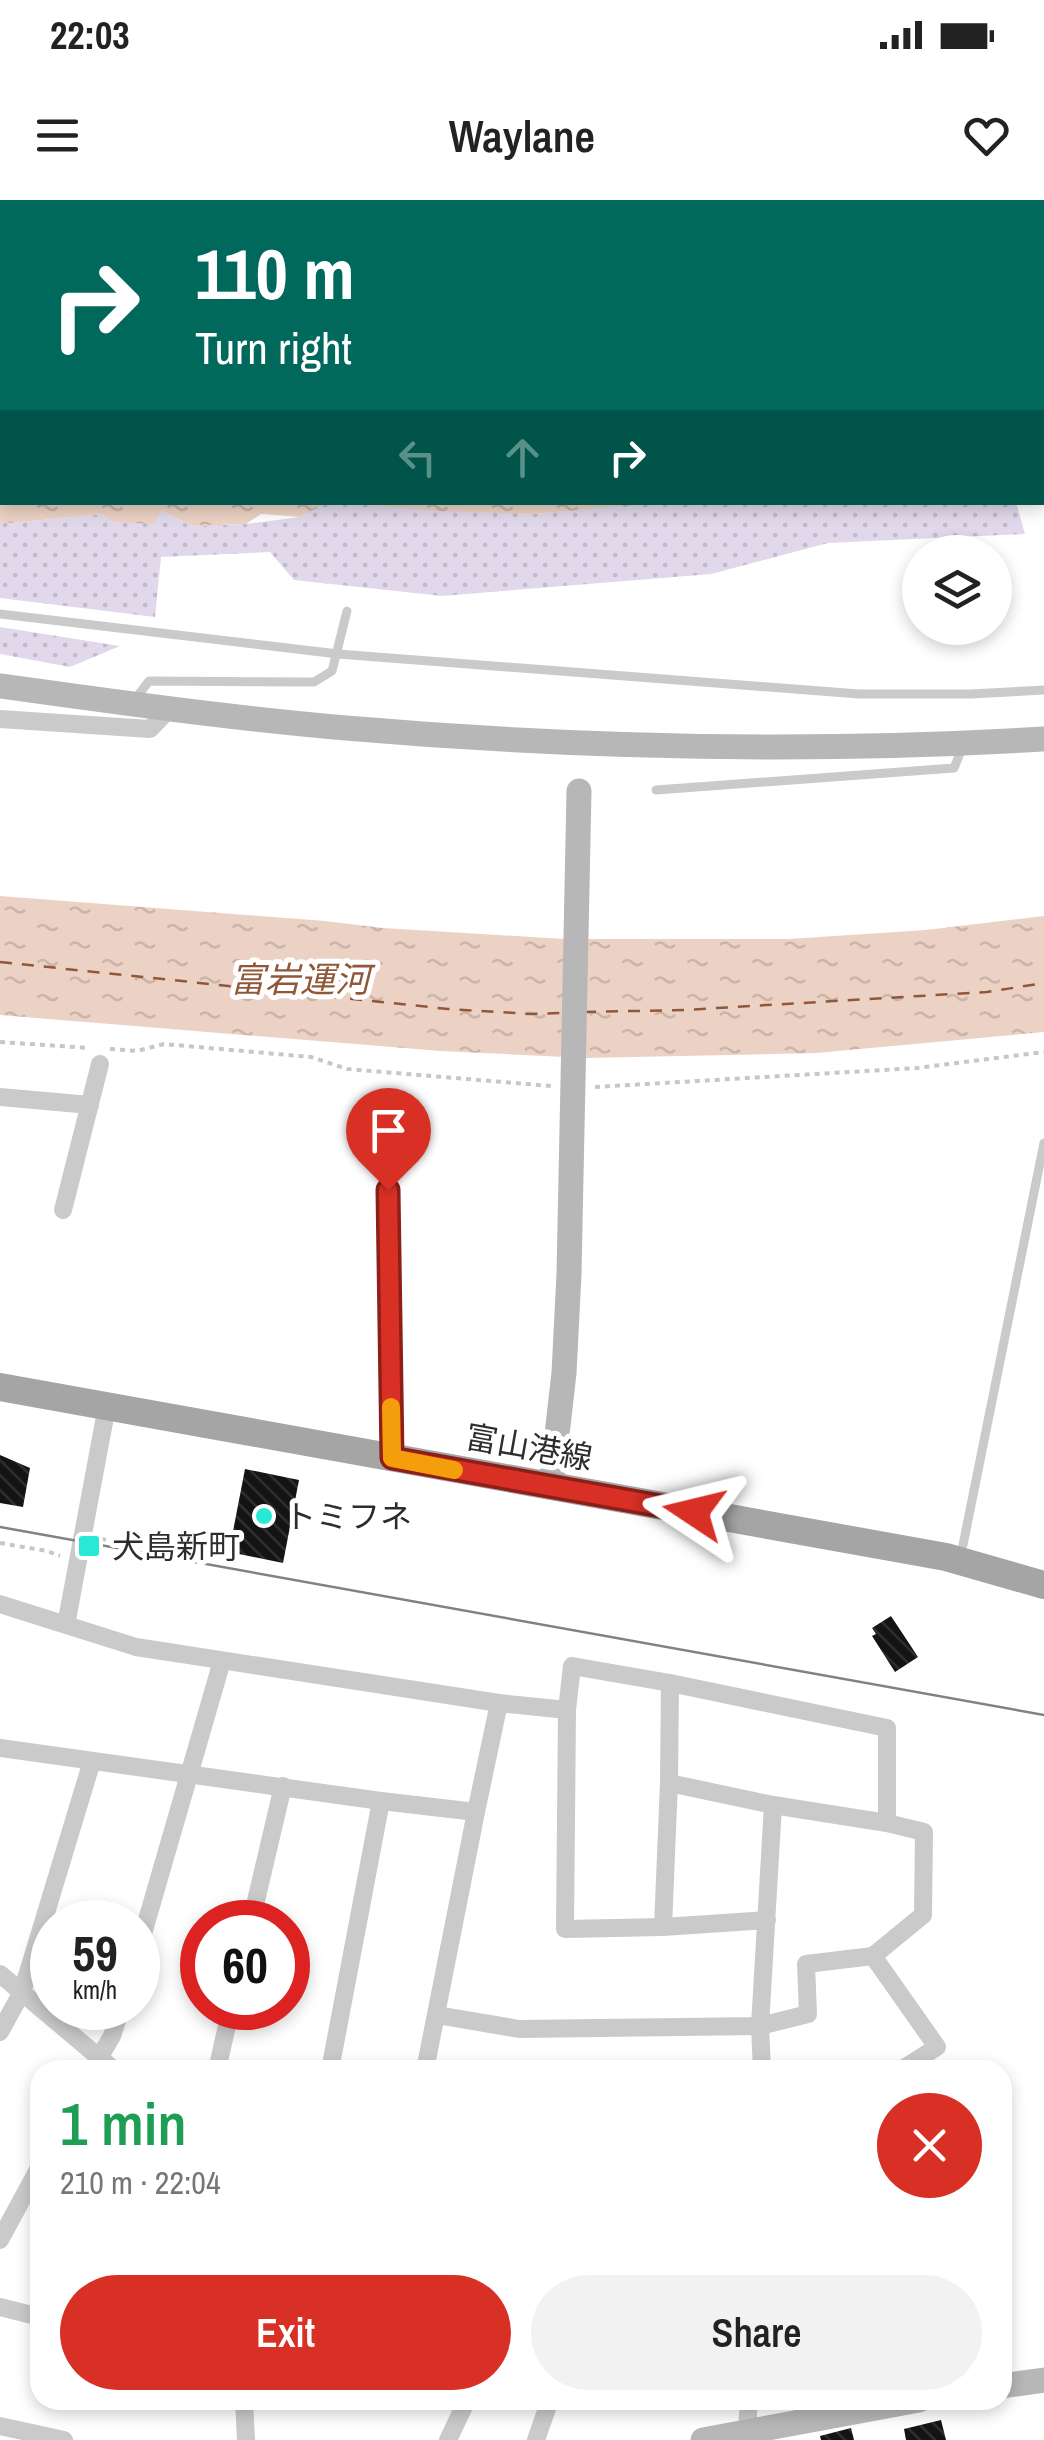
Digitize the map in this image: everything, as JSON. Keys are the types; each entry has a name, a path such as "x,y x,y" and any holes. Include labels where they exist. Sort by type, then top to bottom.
{"main road":[{"name":"富山港線","path":"0,1387 946,1557 1044,1586"}],"street":[{"path":"0,686 346,728 489,738 748,746 1044,739"},
{"path":"0,719 150,729 169,709"},
{"path":"551,1487 570,1274 578,790"},
{"path":"63,1210 100,1064"},
{"path":"0,1097 90,1104"},
{"path":"66,1625 107,1406"},
{"path":"0,1604 136,1647 499,1704 567,1710"},
{"path":"153,1900 222,1661"},
{"path":"767,1920 565,1929 567,1710 572,1666 887,1728 887,1823"},
{"path":"664,1927 670,1683"},
{"path":"427,2060 499,1704"},
{"path":"0,1748 476,1812"},
{"path":"0,2032 22,1992 92,1761"},
{"path":"437,2015 519,2029 760,2026 808,2014 806,1964 874,1956 923,1915 924,1832 668,1782"},
{"path":"256,1900 283,1786"},
{"path":"332,2060 381,1802"},
{"path":"762,2060 760,2026 773,1805"},
{"path":"874,1956 936,2047 916,2060"},
{"path":"0,1974 91,2060"},
{"path":"97,2060 114,2030"},
{"path":"219,2060 227,2030"},
{"path":"0,2240 30,2184"},
{"path":"0,2306 30,2314"},
{"path":"1012,2385 1044,2380"},
{"path":"244,2410 246,2440"},
{"path":"448,2440 462,2410"},
{"path":"536,2440 546,2410"},
{"path":"747,2430 749,2410"},
{"path":"703,2440 857,2410"},
{"path":"5,2431 64,2440"}],"lane":[{"path":"131,704 149,681 314,682 332,671 347,611"},
{"path":"0,614 338,654 859,694 1044,690"},
{"path":"656,790 954,768 964,743"},
{"path":"963,1545 1044,1143"},
{"path":"388,1190 392,1458"}],"path":[{"path":"0,1042 137,1051 164,1044 311,1057 347,1069 574,1088 917,1068 1044,1052"},
{"path":"0,1542 79,1562"}],"shaded area":[{"path":"321,505 535,514 624,505 1017,505 1025,534 902,535 902,540 828,543 711,574 442,596 294,580 270,552 161,557 155,617 0,598 0,522 101,514 113,522 161,511 192,526 300,517"},
{"path":"0,627 120,646 70,667 0,654"}],"water":[{"path":"0,505 322,505 300,517 261,514 246,524 192,526 161,511 153,524 113,522 101,514 0,522"},
{"path":"375,505 632,505 535,514"},
{"name":"富岩運河","path":"0,896 565,939 789,939 926,930 1044,916 1044,1032 816,1053 586,1058 441,1051 0,1015"}],"building":[{"path":"0,1455 30,1468 23,1507 0,1503"},
{"name":"トミフネ","path":"245,1469 299,1480 283,1563 229,1552"},
{"path":"891,1616 918,1657 895,1672 872,1636 876,1634 872,1628"},
{"path":"941,2420 946,2440 906,2440 904,2429"},
{"path":"851,2428 854,2440 821,2440 820,2436"}],"ferry route":[{"path":"0,962 448,1009 561,1013"},
{"path":"584,1012 987,992 1044,983"}],"tram line":[{"path":"0,1527 1044,1715"}],"slow traffic":[{"path":"391,1407 392,1458 454,1470"}],"place":[{"name":"トミフネ","path":"264,1516"},
{"name":"犬島新町","path":"89,1546"}],"route":[{"path":"388,1190 392,1458 694,1512"}]}
